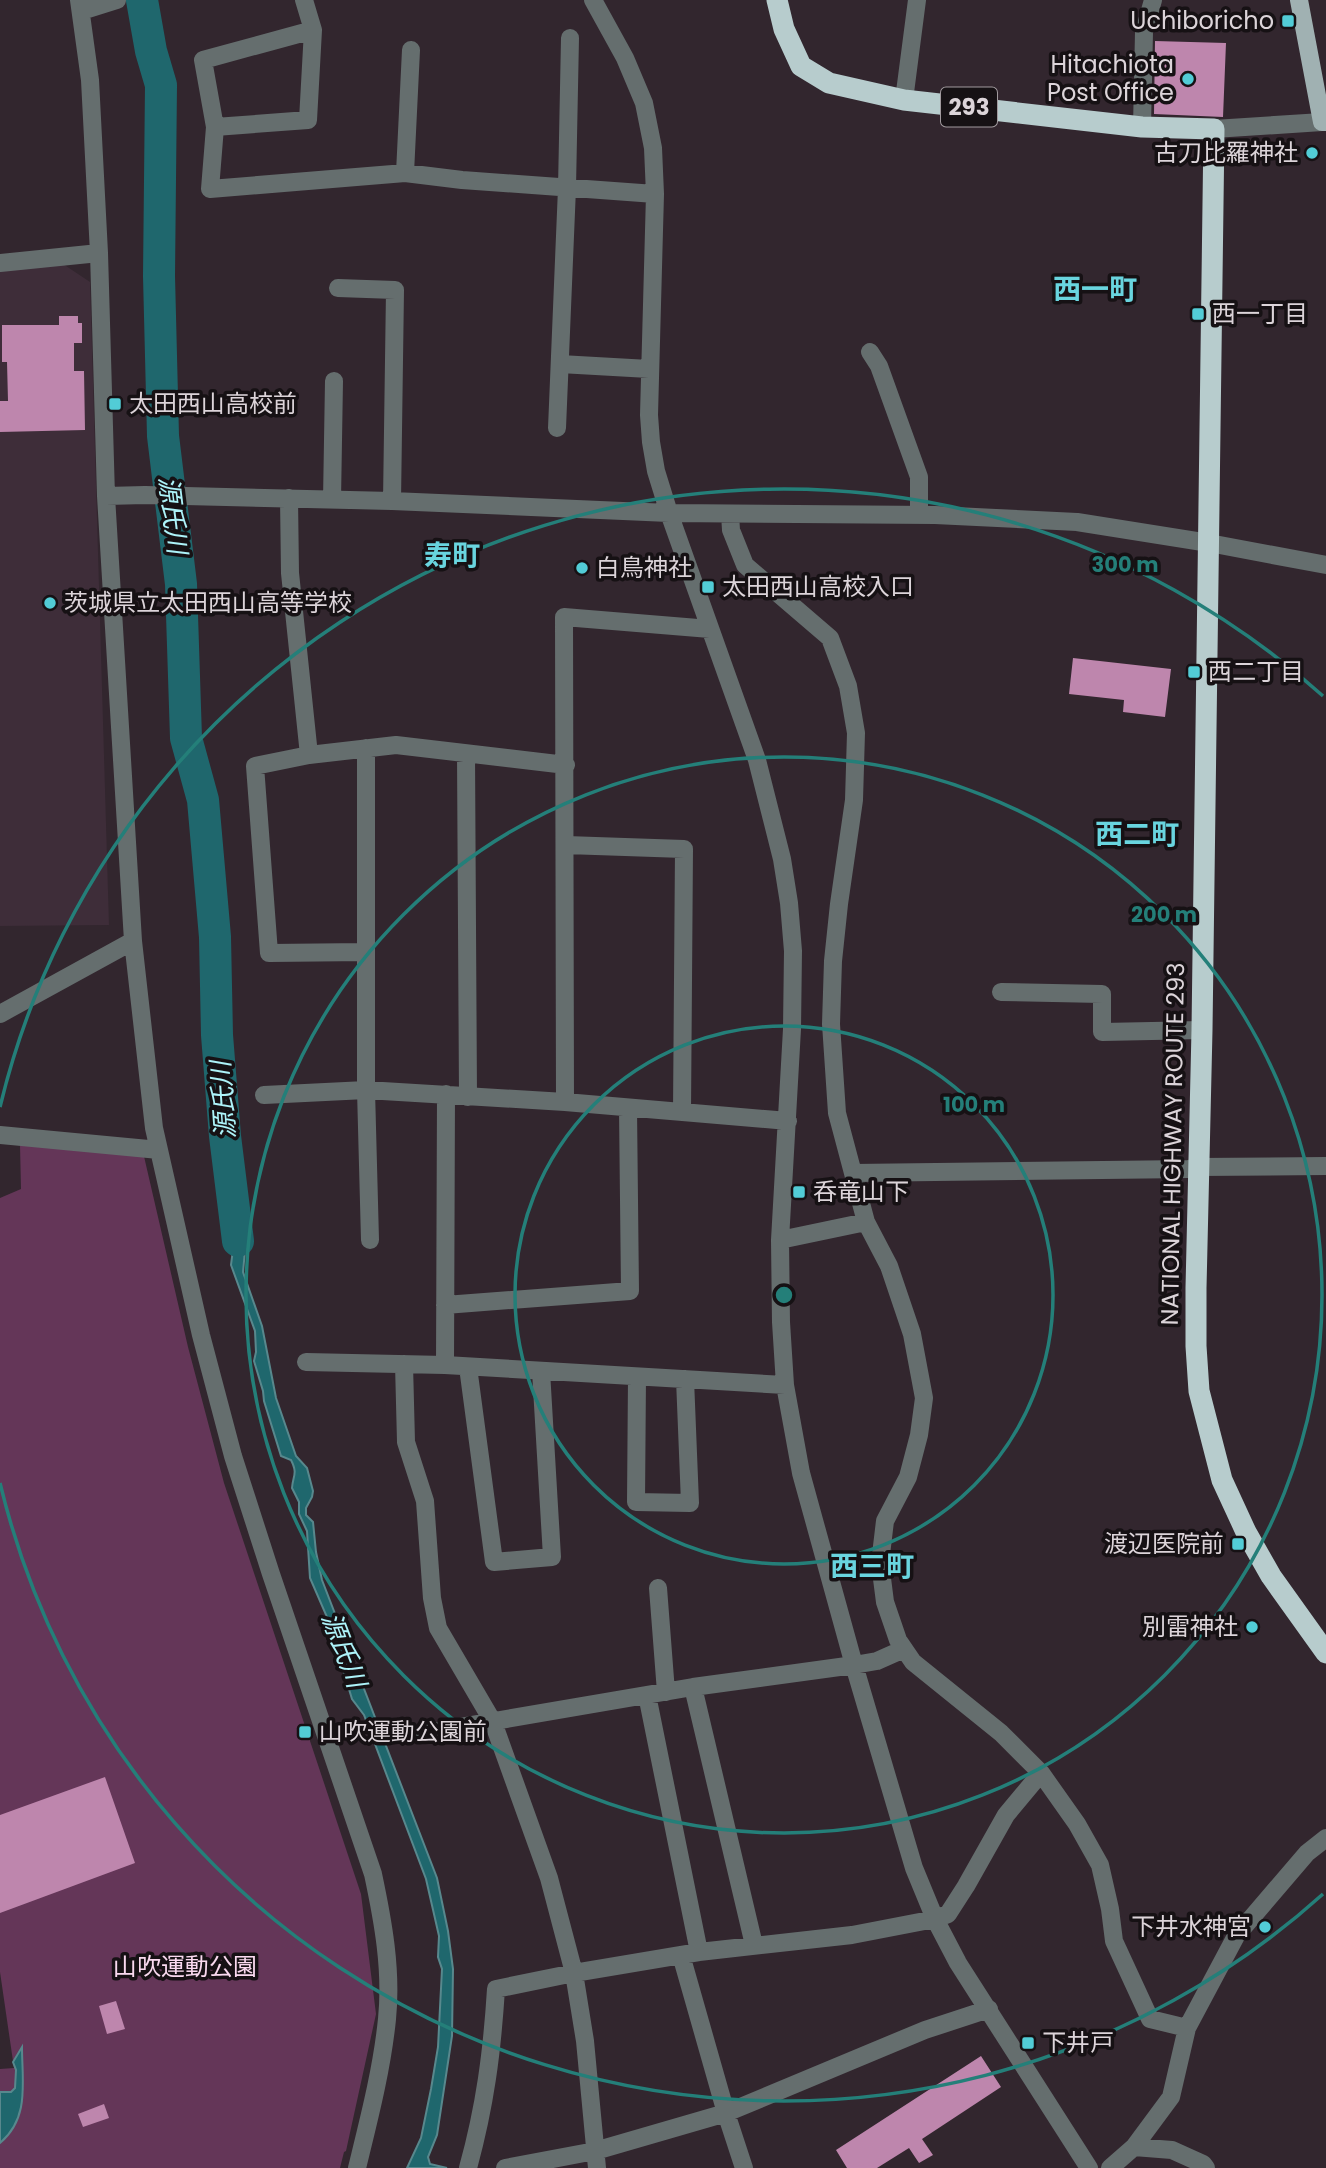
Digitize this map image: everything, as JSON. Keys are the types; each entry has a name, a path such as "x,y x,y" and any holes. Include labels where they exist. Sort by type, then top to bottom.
{"highway":[{"name":"293","path":"777,0 784,29 801,65 829,83 904,100 1142,127 1214,129"},
{"name":"NATIONAL HIGHWAY ROUTE 293","path":"1214,129 1202,1030 1197,1167 1196,1346 1199,1391 1222,1480 1246,1532 1271,1576 1326,1653"}],"main road":[{"path":"1299,0 1324,122"}],"street":[{"path":"117,0 80,5 90,80 99,253 106,496 133,942 154,1128 201,1335 233,1456 373,1874 383,1922 387,2018 377,2085 357,2168"},
{"path":"215,127 308,120 313,30 304,0"},
{"path":"593,0 625,58 644,103 653,148 655,194 649,369 651,442 656,471 757,760 782,859 789,903 793,964 788,1121 780,1240 781,1322 785,1385 801,1473 914,1868 935,1919 958,1963 1089,2168"},
{"path":"904,100 917,0"},
{"path":"1142,127 1144,32 1153,0"},
{"path":"313,30 203,60 215,127 210,189 405,173 462,180 655,194"},
{"path":"557,428 570,38"},
{"path":"405,173 411,50"},
{"path":"1214,129 1324,122"},
{"path":"0,263 99,253"},
{"path":"338,288 395,290 391,501"},
{"path":"870,352 879,366 919,477 919,515"},
{"path":"560,364 649,369"},
{"path":"332,500 334,381"},
{"path":"106,496 289,498 669,513 919,515 1077,522 1326,565"},
{"path":"289,498 290,573 309,755"},
{"path":"730,514 731,530 746,565 830,638 848,685 856,733 854,800 834,950 831,1024 837,1113 866,1223 889,1266 912,1334 924,1398 919,1435 908,1477 885,1521 880,1563 885,1602 898,1640 913,1662 1001,1733 1041,1773 1077,1824 1100,1865 1114,1941 1150,2019 1187,2028"},
{"path":"565,1102 564,617 710,629"},
{"path":"366,952 269,953 255,766 309,755 396,745 566,765"},
{"path":"366,748 366,1090 370,1240"},
{"path":"466,754 468,1097"},
{"path":"566,845 684,849 682,1112"},
{"path":"0,1014 133,942"},
{"path":"1001,992 1102,994 1102,1032 1202,1030"},
{"path":"264,1095 366,1090 565,1102 788,1121"},
{"path":"445,1365 446,1094"},
{"path":"446,1306 630,1291 628,1108"},
{"path":"0,1135 159,1150"},
{"path":"853,1173 1326,1166"},
{"path":"780,1240 866,1223"},
{"path":"306,1363 445,1365 785,1385"},
{"path":"404,1364 407,1442 425,1501 432,1598 438,1628 493,1722 549,1878 573,1973 585,2041 596,2159"},
{"path":"468,1367 494,1562 552,1557 541,1371"},
{"path":"637,1377 636,1502 690,1503 685,1380"},
{"path":"658,1588 666,1692"},
{"path":"419,1734 693,1687 877,1661 904,1649"},
{"path":"693,1687 754,1945"},
{"path":"647,1695 690,1953 726,2113 744,2168"},
{"path":"468,2168 488,2085 496,1989 690,1953 852,1935 935,1919 948,1914 967,1886 1006,1815 1041,1773"},
{"path":"1110,2168 1134,2147 1171,2097 1187,2028 1236,1936 1307,1853 1326,1838"},
{"path":"505,2168 596,2159 726,2113 925,2030 989,2009"},
{"path":"1134,2147 1172,2150 1203,2164 1206,2168"}],"shaded area":[{"name":"茨城県立太田西山高等学校","path":"63,264 90,282 109,925 0,926 0,270"}],"green space":[{"name":"山吹運動公園","path":"20,1145 143,1152 188,1347 224,1483 361,1894 376,2014 340,2168 0,2168 0,2069 14,2068 0,1972 0,1198 21,1189"}],"water":[{"path":"240,1197 237,1203 239,1215 247,1229 243,1272 262,1326 276,1398 296,1456 307,1468 313,1491 306,1515 313,1522 322,1580 437,1878 453,1969 452,2036 437,2135 428,2157 430,2164 447,2168 407,2168 421,2138 438,2047 442,1969 438,1957 439,1936 426,1879 364,1715 352,1699 327,1617 310,1578 307,1531 292,1488 294,1468 291,1460 281,1456 254,1361 255,1331 231,1265 236,1226 225,1198"},
{"path":"22,2047 23,2086 20,2111 10,2133 0,2143 0,2092 11,2092 15,2088 16,2070 13,2062"}],"building":[{"path":"1155,41 1226,43 1223,117 1154,114"},
{"path":"59,316 78,316 78,323 82,323 82,343 74,343 74,371 84,371 85,430 0,432 0,401 8,401 7,362 2,362 2,325 59,325"},
{"path":"1073,658 1171,669 1165,717 1123,712 1124,700 1069,694"},
{"path":"105,1777 135,1863 0,1913 0,1815"},
{"path":"116,2001 125,2029 107,2034 99,2006"},
{"path":"981,2056 1001,2087 922,2139 933,2155 919,2163 909,2148 877,2168 847,2168 836,2150"},
{"path":"104,2104 109,2118 83,2127 78,2114"}],"waterway":[{"name":"源氏川","path":"142,0 151,51 161,85 159,276 163,436 181,584 186,738 203,800 215,937 217,1035 225,1136 238,1241"}],"place":[{"name":"Uchiboricho","path":"1288,21"},
{"name":"Hitachiota Post Office","path":"1188,79"},
{"name":"古刀比羅神社","path":"1312,153"},
{"name":"西一丁目","path":"1198,314"},
{"name":"太田西山高校前","path":"115,404"},
{"name":"白鳥神社","path":"582,568"},
{"name":"太田西山高校入口","path":"708,587"},
{"name":"茨城県立太田西山高等学校","path":"50,603"},
{"name":"西二丁目","path":"1194,672"},
{"name":"呑竜山下","path":"799,1192"},
{"name":"渡辺医院前","path":"1238,1544"},
{"name":"別雷神社","path":"1252,1627"},
{"name":"山吹運動公園前","path":"305,1732"},
{"name":"下井水神宮","path":"1265,1927"},
{"name":"下井戸","path":"1028,2043"}],"district":[{"name":"西一町","path":"1095,289"},
{"name":"寿町","path":"452,555"},
{"name":"西二町","path":"1137,834"},
{"name":"西三町","path":"872,1566"}]}
